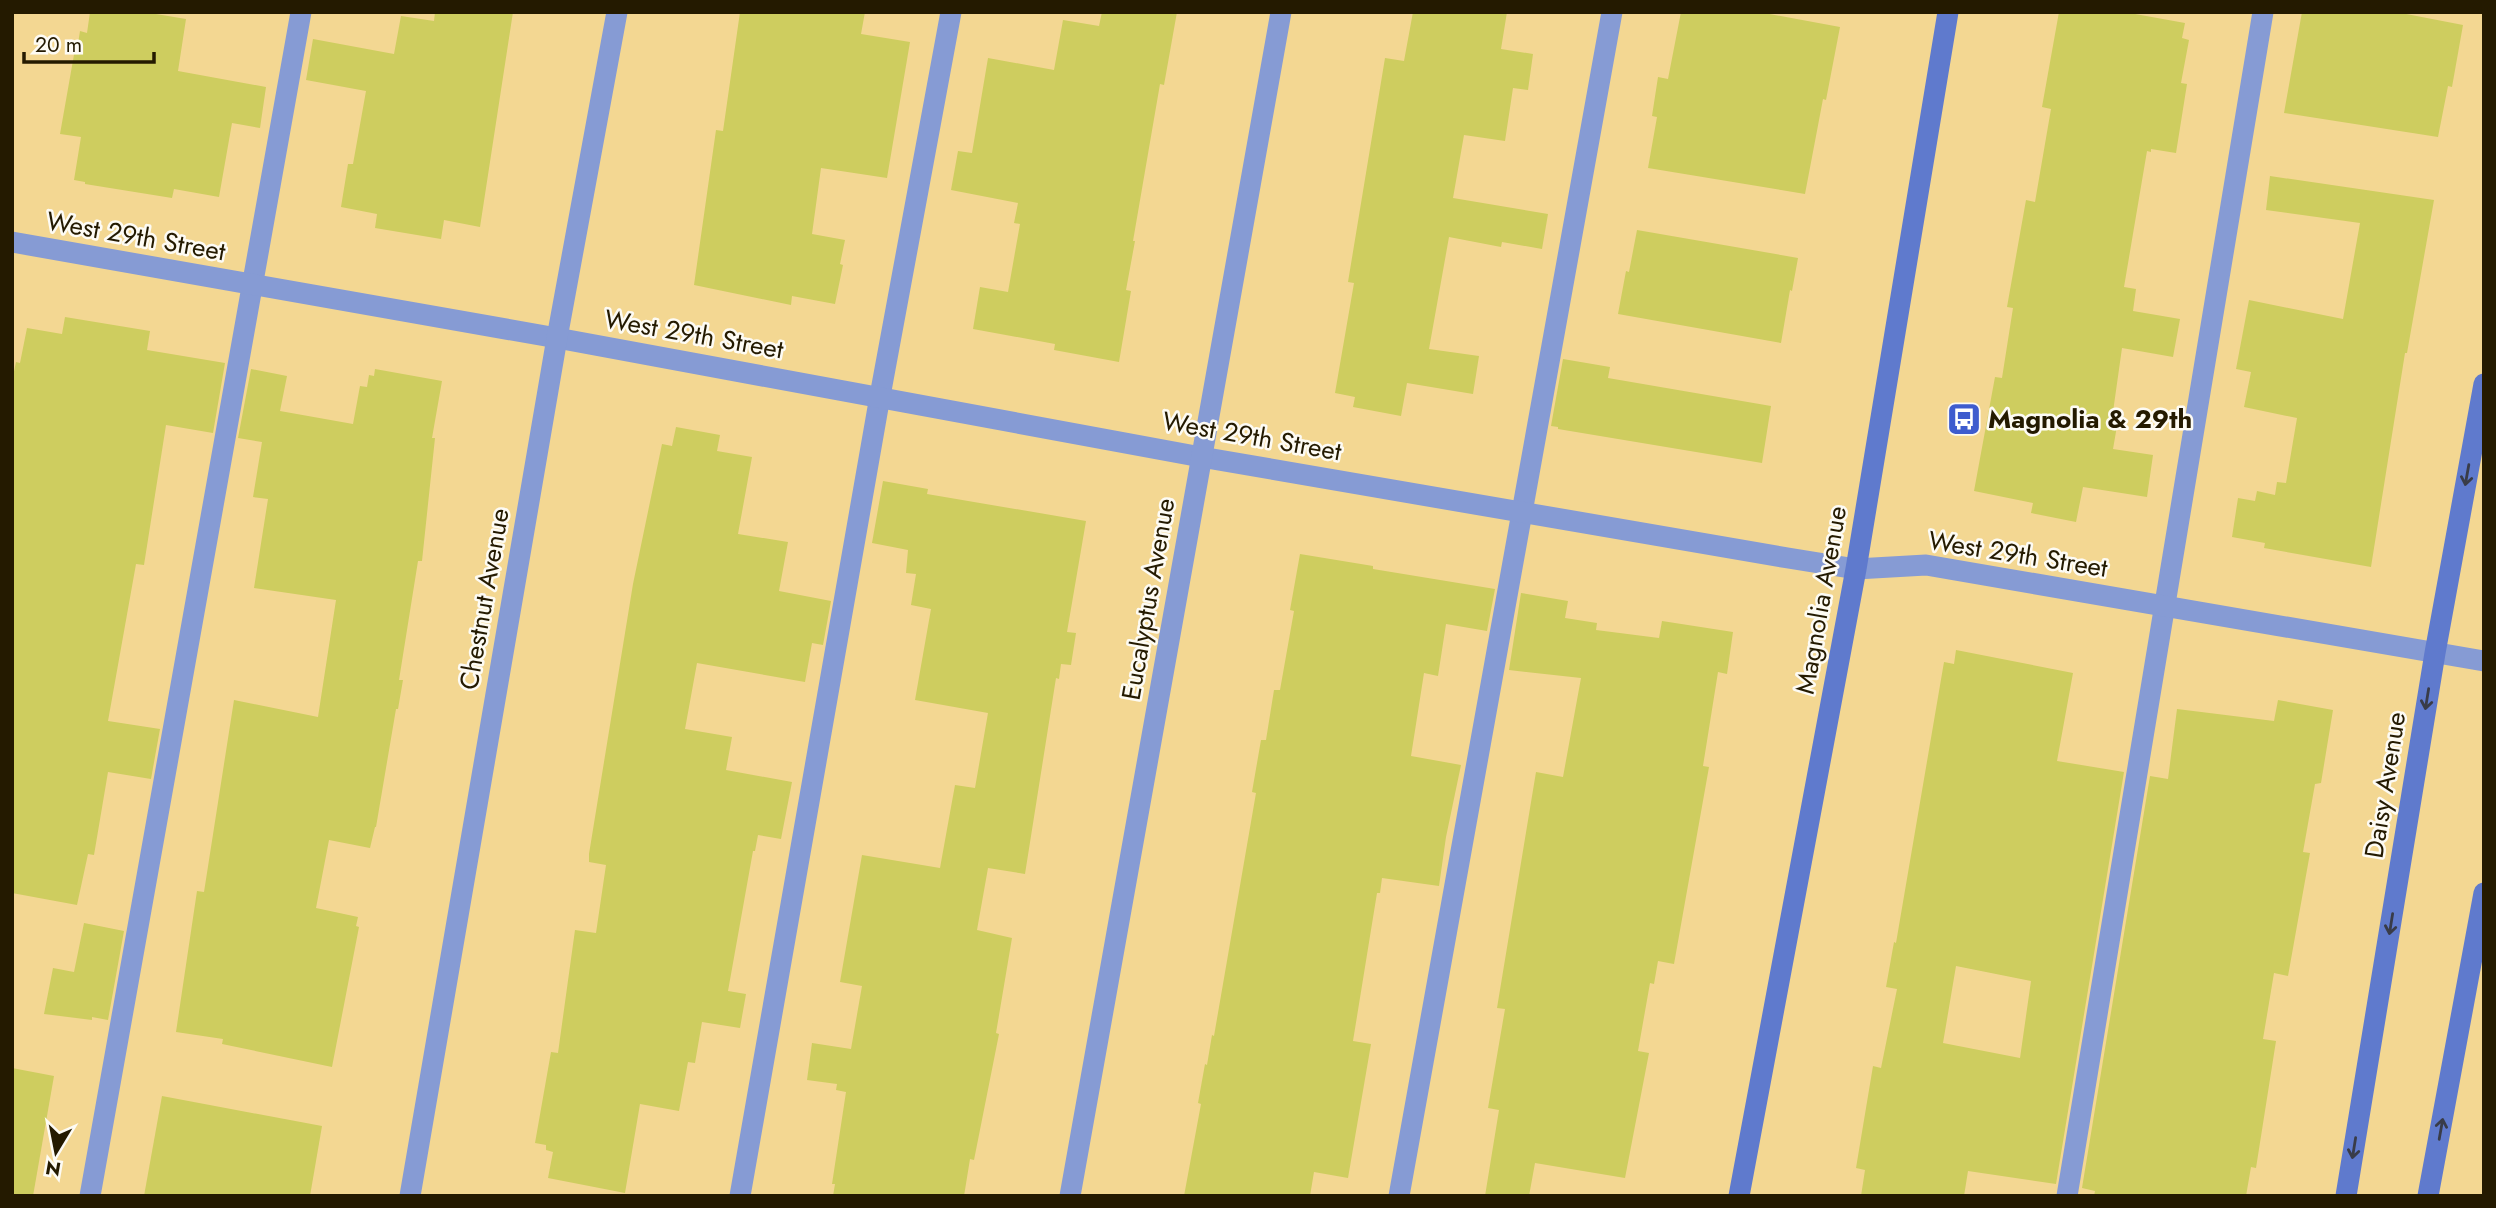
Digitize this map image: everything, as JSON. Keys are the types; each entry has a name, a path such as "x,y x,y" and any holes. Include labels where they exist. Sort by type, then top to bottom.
{"street":[{"path":"90,1196 301,12"},
{"name":"Chestnut Avenue","path":"410,1196 557,338 617,12"},
{"path":"740,1196 880,396 951,12"},
{"name":"Eucalyptus Avenue","path":"1070,1196 1281,12"},
{"path":"1399,1196 1612,12"},
{"name":"Magnolia Avenue","path":"1739,1196 1857,569 1948,12"},
{"path":"2067,1196 2263,12"},
{"name":"West 29th Street","path":"12,242 880,396 1201,457 1857,569 1926,565 2484,661"},
{"name":"Daisy Avenue","path":"2346,1196 2435,653 2484,384"},
{"path":"2428,1196 2484,892"}],"building":[{"path":"90,12 144,12 186,19 178,71 266,87 260,128 232,123 219,197 174,189 172,198 74,180 81,137 60,134 75,49 77,50 80,31 87,33"},
{"path":"435,12 513,12 480,227 444,220 441,239 375,228 377,214 341,207 348,164 353,164 366,91 306,80 313,39 394,54 401,16 434,21"},
{"path":"740,12 865,12 861,34 910,42 887,178 821,168 812,234 845,240 835,304 792,296 791,305 694,285 716,130 723,131"},
{"path":"1102,12 1177,12 1164,85 1160,84 1133,241 1126,290 1131,291 1119,362 1054,350 1055,344 973,329 980,287 1008,292 1020,224 1014,223 1018,203 951,190 958,151 972,153 988,58 1054,70 1063,20 1099,26"},
{"path":"1413,12 1507,12 1501,49 1533,54 1528,90 1513,88 1505,141 1464,135 1453,198 1548,214 1542,249 1502,242 1501,247 1449,237 1429,349 1479,356 1473,394 1407,383 1401,416 1353,407 1355,397 1335,393 1354,283 1348,282 1385,58 1404,61"},
{"path":"1681,12 1759,12 1840,27 1805,194 1648,168 1657,117 1652,116 1658,77 1668,79"},
{"path":"2059,12 2124,12 2185,23 2182,38 2189,40 2181,83 2187,84 2176,153 2151,149 2151,152 2147,151 2124,287 2136,289 2133,311 2180,319 2173,357 2122,348 2111,426 2117,426 2113,449 2153,455 2147,497 2083,487 2076,522 2031,513 2033,503 1974,491 1995,377 2002,378 2013,308 2007,307 2026,200 2035,202 2051,109 2042,107"},
{"path":"2302,12 2396,12 2463,25 2452,87 2448,86 2438,137 2284,113"},
{"path":"2270,176 2434,200 2405,353 2371,567 2264,548 2265,543 2232,537 2238,498 2255,501 2257,491 2275,495 2277,482 2286,483 2297,418 2244,407 2251,372 2236,369 2249,300 2343,319 2360,223 2266,210"},
{"path":"1637,230 1798,258 1781,343 1618,314"},
{"path":"65,317 150,331 147,350 225,363 213,433 166,425 144,565 136,564 108,721 160,729 151,779 108,772 94,855 88,854 77,905 12,893 12,381 16,362 20,363 27,328 62,334"},
{"path":"1563,359 1610,367 1608,378 1771,406 1762,463 1551,426"},
{"path":"251,369 287,376 280,411 353,424 360,386 367,387 369,375 374,376 375,369 442,381 432,438 435,438 422,561 418,561 399,680 403,680 376,827 370,848 329,840 316,908 358,917 356,926 359,927 332,1067 222,1044 223,1039 176,1032 197,891 204,892 234,700 318,717 336,600 254,588 268,499 253,497 262,442 238,438"},
{"path":"676,427 720,435 717,451 752,457 738,534 788,542 779,591 831,601 823,645 812,643 805,682 697,663 685,729 732,737 726,770 792,782 781,839 758,835 753,851 728,991 746,994 740,1028 702,1022 695,1063 688,1062 679,1111 640,1104 625,1193 548,1178 553,1152 546,1150 546,1145 535,1143 551,1052 558,1053 575,930 596,933 606,865 589,862 589,854 633,584 662,444 672,446"},
{"path":"883,481 928,489 927,494 1086,521 1067,632 1076,633 1071,665 1061,664 1059,679 1056,678 1025,874 988,868 977,930 1012,938 996,1033 999,1034 974,1160 970,1159 964,1196 833,1196 835,1184 832,1184 846,1092 836,1090 837,1084 807,1080 812,1043 851,1049 862,986 840,982 862,855 940,868 955,785 975,788 988,713 915,700 931,609 911,605 916,574 906,573 908,550 872,543"},
{"path":"1300,554 1495,589 1487,631 1446,624 1438,676 1424,673 1411,756 1461,765 1439,886 1382,878 1380,893 1377,893 1353,1041 1371,1044 1348,1178 1314,1172 1310,1196 1184,1196 1201,1104 1198,1103 1205,1064 1207,1065 1212,1035 1214,1036 1256,793 1252,792 1261,740 1266,740 1274,690 1280,690 1294,611 1290,610"},
{"path":"1521,593 1568,601 1565,618 1597,623 1596,630 1659,638 1662,621 1733,632 1727,674 1718,672 1703,766 1709,767 1674,964 1658,961 1654,984 1650,983 1638,1051 1649,1053 1625,1178 1535,1163 1529,1196 1485,1196 1499,1110 1488,1108 1505,1009 1497,1008 1536,772 1563,777 1581,678 1509,670"},
{"path":"1956,650 2073,673 2057,761 2124,772 2056,1184 1968,1171 1964,1196 1861,1196 1865,1170 1856,1168 1873,1066 1881,1068 1897,989 1886,987 1894,942 1896,943 1944,662 1954,664","holes":["1956,966 2031,981 2020,1058 1943,1043"]},
{"path":"2278,700 2333,710 2321,783 2315,784 2303,852 2310,853 2288,976 2274,973 2263,1039 2276,1041 2256,1168 2251,1167 2246,1196 2094,1196 2095,1191 2082,1188 2150,776 2168,779 2177,709 2274,721"},
{"path":"84,923 124,931 108,1020 44,1014 53,968 74,972"},
{"path":"12,1068 54,1076 33,1196 12,1196"},
{"path":"162,1096 322,1126 310,1196 144,1196"}],"place":[{"name":"Magnolia & 29th","path":"1964,419"}]}
